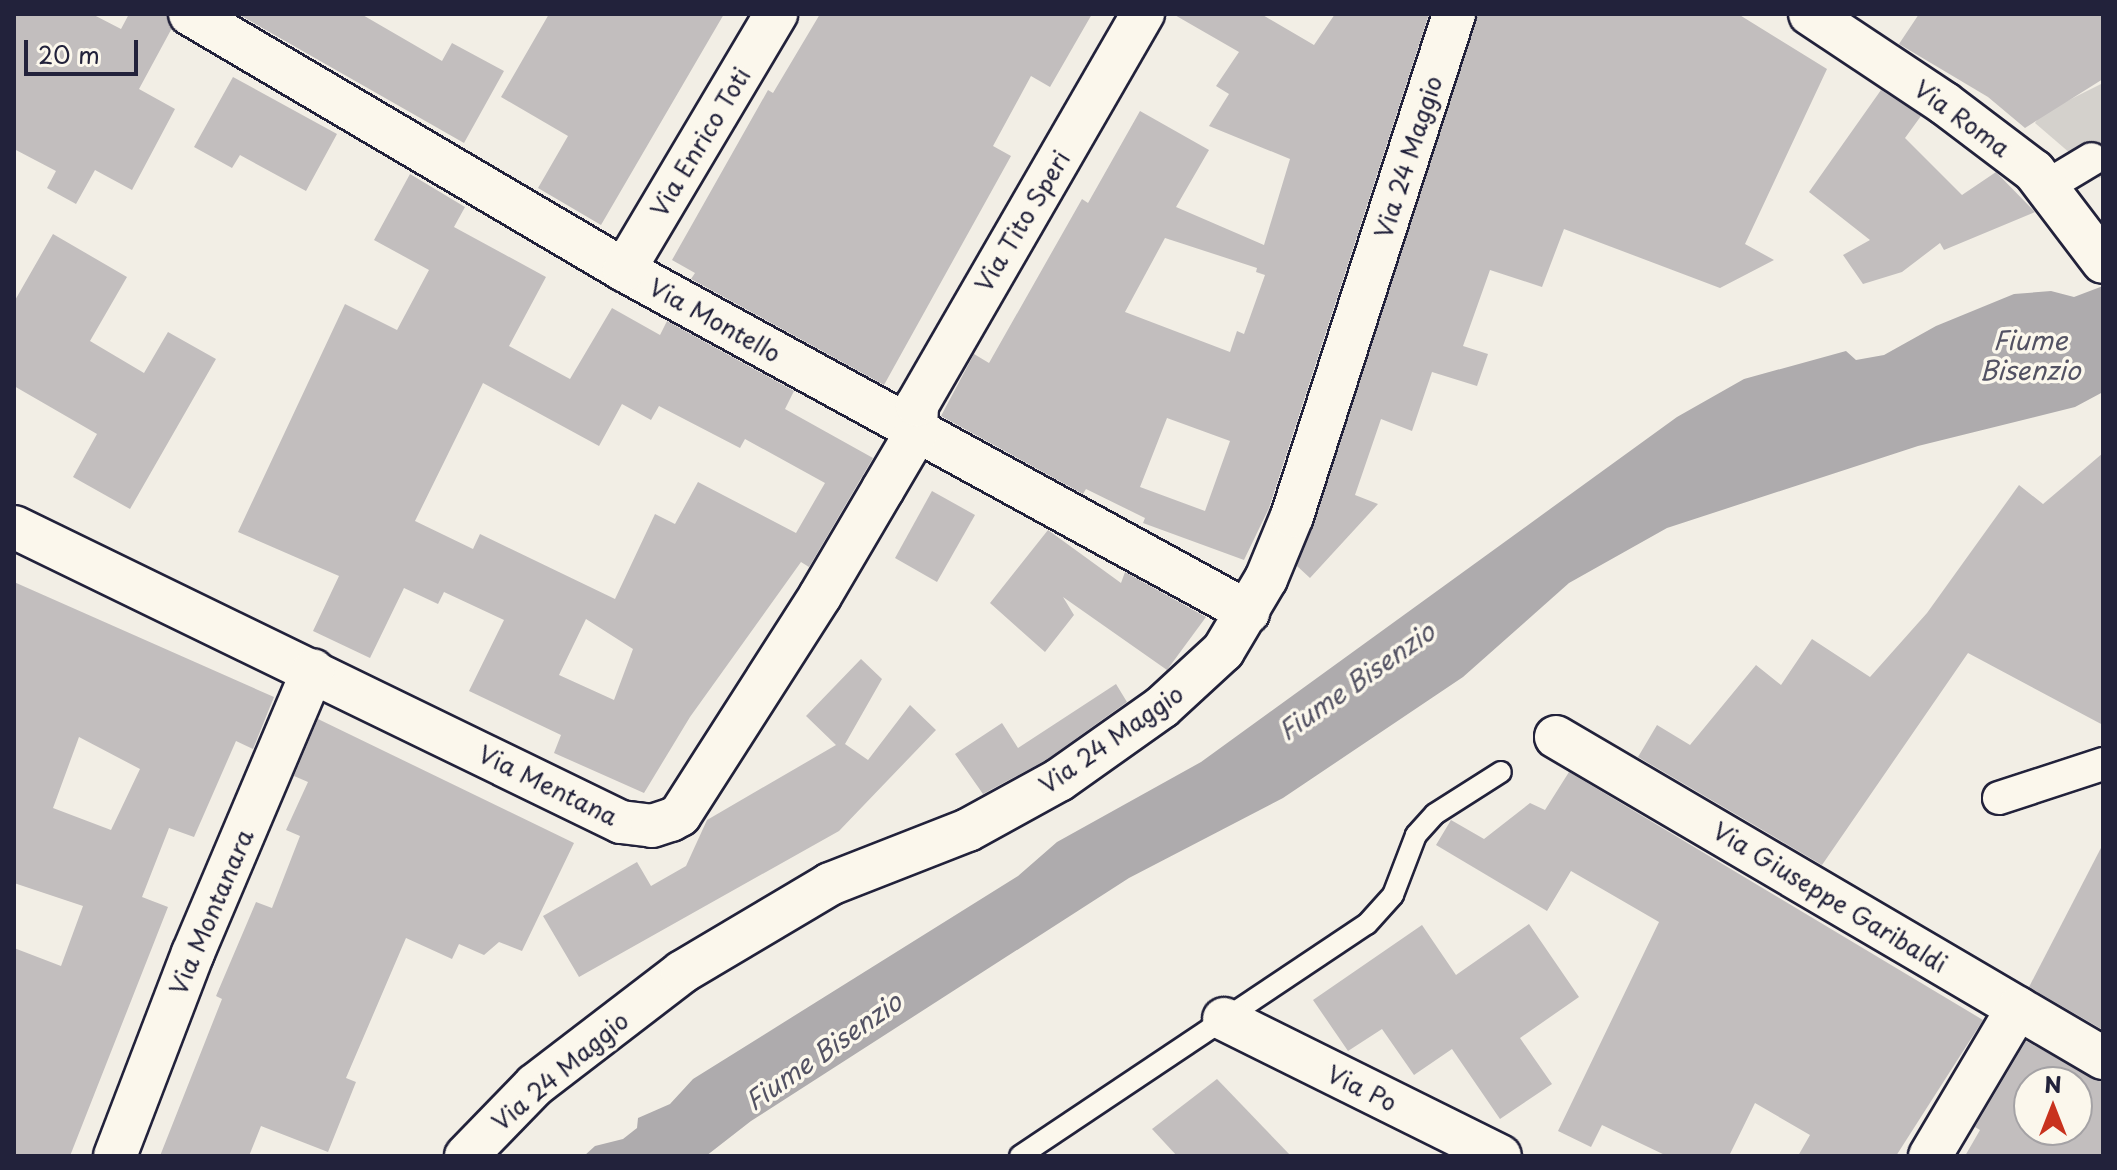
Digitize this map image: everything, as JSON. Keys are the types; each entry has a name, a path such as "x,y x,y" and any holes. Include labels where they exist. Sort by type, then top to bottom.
{"street":[{"name":"Via Montello","path":"190,14 624,270 916,433 1248,612"},
{"name":"Via Enrico Toti","path":"624,270 776,14"},
{"name":"Via Tito Speri","path":"916,433 917,405 1143,14"},
{"name":"Via 24 Maggio","path":"466,1156 535,1085 682,972 830,884 968,830 1072,771 1195,679 1223,651 1248,612 1292,516 1454,14"},
{"name":"Via Roma","path":"1810,14 1944,103 2047,186 2098,254"},
{"path":"2047,186 2092,159"},
{"name":"Via Mentana","path":"14,527 621,822 661,825 680,815 820,596 916,433"},
{"name":"Via Montanara","path":"115,1156 193,953 313,670"},
{"name":"Via Giuseppe Garibaldi","path":"1556,737 2103,1058"},
{"path":"1999,798 2103,764"},
{"path":"1930,1156 2018,1008"},
{"name":"Via Po","path":"1224,1019 1500,1156"}],"lane":[{"path":"1020,1156 1367,924 1393,895 1416,835 1435,814 1501,772"}],"shaded area":[{"path":"2103,83 2103,177 2099,178 2035,123 2041,114"}],"water":[{"name":"Fiume Bisenzio","path":"2103,286 2103,392 2075,407 1918,446 1667,528 1569,583 1463,677 1283,798 1129,878 751,1121 706,1156 584,1156 595,1146 623,1139 637,1128 638,1118 670,1104 693,1079 1018,876 1057,842 1201,762 1677,417 1744,379 1846,351 1856,360 1884,355 1936,326 2014,294 2051,291 2074,297"}],"building":[{"path":"14,14 92,14 121,29 129,14 166,14 172,28 139,89 175,109 132,190 95,170 76,204 47,188 56,171 14,149"},
{"path":"238,14 361,14 442,61 452,43 504,71 464,143"},
{"path":"549,14 724,14 601,225 538,188 568,136 501,97"},
{"path":"820,14 1092,14 1050,87 1031,76 993,146 1011,156 884,385 691,279 695,273 672,260 768,90 773,93"},
{"path":"1173,14 1261,14 1314,45 1335,14 1429,14 1269,508 1244,560 1143,523 1145,518 1086,489 1083,494 941,416 974,354 989,363 1082,199 1088,203 1140,111 1209,150 1176,207 1264,245 1290,159 1209,126 1229,94 1216,86 1239,52","holes":["1165,238 1257,268 1256,272 1265,275 1244,334 1237,331 1230,352 1125,312","1167,418 1230,441 1205,511 1140,487"]},
{"path":"1477,14 1738,14 1827,69 1745,244 1774,260 1720,288 1564,229 1542,287 1490,270 1463,346 1488,354 1477,386 1432,372 1412,431 1381,419 1355,495 1378,504 1310,578 1297,566"},
{"path":"1919,14 2103,14 2103,79 2025,128 1988,97 1899,44"},
{"path":"233,77 337,134 306,191 240,155 232,168 194,147"},
{"path":"1881,90 1921,116 1905,138 1962,195 1996,172 2035,212 1944,250 1940,243 1902,272 1863,284 1843,255 1870,240 1809,192"},
{"path":"410,174 465,207 454,227 546,277 509,346 570,379 612,308 660,335 667,321 794,391 785,409 873,458 809,567 801,562 690,717 644,793 554,753 561,735 469,691 504,620 444,592 438,604 404,588 370,658 313,631 339,576 238,532 345,304 397,330 429,270 374,240","holes":["483,383 599,446 622,404 651,420 659,406 740,448 745,439 825,483 796,533 698,482 675,524 655,514 615,599 480,534 473,549 415,521","586,619 633,649 614,700 559,675"]},
{"path":"53,234 127,277 90,341 144,373 168,332 216,359 130,509 73,477 97,434 14,386 14,302"},
{"path":"2103,453 2103,725 1968,653 1822,865 1638,757 1657,725 1690,745 1756,665 1781,685 1812,639 1870,677 1927,613 2019,485 2043,504"},
{"path":"932,491 975,515 937,582 895,558"},
{"path":"1048,530 1121,583 1125,572 1206,617 1167,670 1063,597 1074,615 1045,652 990,603"},
{"path":"14,582 274,697 253,749 236,741 194,837 169,828 142,897 168,907 70,1156 14,1156 14,948 61,966 83,906 14,883","holes":["79,737 140,769 111,830 53,808"]},
{"path":"861,659 882,679 845,744 868,760 910,705 936,730 839,831 579,977 543,916 637,862 651,886 686,866 707,820 836,745 806,716"},
{"path":"1116,684 1127,702 1046,760 983,794 955,754 1002,723 1018,748"},
{"path":"318,719 574,843 522,951 499,942 484,955 459,944 452,959 406,938 346,1078 356,1082 328,1152 261,1126 249,1156 160,1156 222,999 216,996 256,902 272,908 300,836 286,830 308,782 294,776"},
{"path":"1569,772 1983,1020 1896,1156 1798,1156 1810,1135 1755,1103 1729,1156 1667,1156 1602,1125 1591,1147 1558,1131 1659,922 1571,871 1547,911 1436,845 1451,820 1484,839 1530,803 1545,810"},
{"path":"2103,844 2103,1030 2029,987"},
{"path":"1529,924 1579,997 1520,1038 1552,1084 1500,1119 1452,1049 1414,1075 1382,1029 1348,1051 1313,1000 1422,925 1456,975"},
{"path":"2026,1041 2073,1066 2013,1066 2013,1146 2093,1146 2093,1077 2103,1082 2103,1156 1965,1156 1980,1130 1975,1127"},
{"path":"1217,1079 1291,1156 1177,1156 1152,1129"}]}
